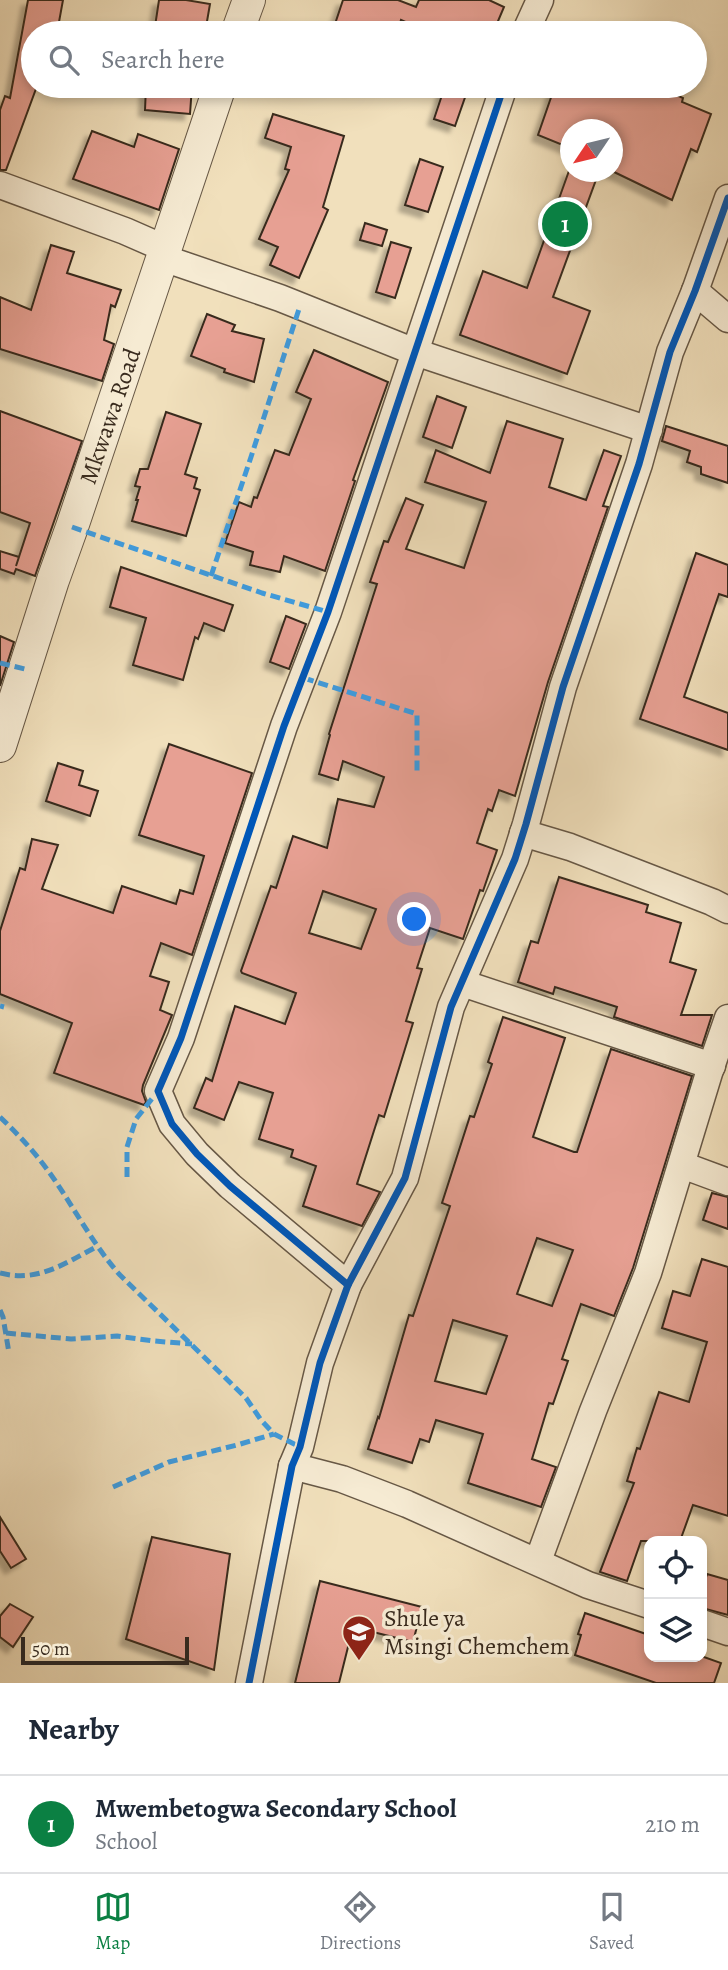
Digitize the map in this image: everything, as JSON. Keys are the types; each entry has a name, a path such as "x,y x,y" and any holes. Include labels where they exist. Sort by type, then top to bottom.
{"street":[{"path":"241,21 249,0"},
{"path":"530,21 540,0"},
{"name":"Mkwawa Road","path":"0,746 53,580 216,98"},
{"path":"348,1285 230,1186 197,1154 172,1124 158,1091 181,1038 284,726 328,612 500,98"},
{"path":"0,185 125,231 164,253 415,352 649,430"},
{"path":"248,1683 292,1466 300,1447 320,1363 348,1285 405,1178 451,1007 515,859 563,687 649,430 670,352 728,198"},
{"path":"695,291 728,319"},
{"path":"523,833 569,847 728,910"},
{"path":"462,983 712,1066"},
{"path":"538,1561 593,1411 648,1273 728,1018"},
{"path":"682,1165 728,1182"},
{"path":"292,1466 342,1479 407,1504 588,1585 644,1603"},
{"path":"707,1625 728,1632"}],"building":[{"path":"28,0 63,0 59,21 24,21"},
{"path":"159,0 186,0 210,4 207,21 156,21"},
{"path":"343,0 398,0 416,7 419,0 489,0 504,7 498,21 336,21"},
{"path":"21,38 21,98 33,98 6,170 0,170 0,110 5,96 10,98"},
{"path":"146,98 191,98 190,114 145,110"},
{"path":"441,98 465,98 455,126 434,119"},
{"path":"551,98 683,98 682,102 711,114 697,152 691,149 672,200 623,176 623,119 560,119 560,144 538,135"},
{"path":"273,114 344,136 323,207 328,210 299,278 270,265 278,247 259,239 289,170 285,169 291,147 265,138"},
{"path":"92,131 134,147 138,134 179,149 159,210 73,179"},
{"path":"420,159 443,167 428,212 405,205"},
{"path":"565,182 595,182 553,297 590,311 567,374 460,335 483,271 527,288"},
{"path":"365,223 387,230 382,246 360,240"},
{"path":"391,242 411,248 395,298 376,292"},
{"path":"51,245 74,252 67,273 121,290 115,307 111,305 104,340 114,344 102,381 0,349 0,297 31,310"},
{"path":"207,314 235,325 232,331 264,339 254,382 224,372 225,369 191,356"},
{"path":"314,350 388,382 353,480 355,481 325,571 284,556 280,572 250,565 253,552 225,543 239,502 251,507 275,450 289,455 311,399 296,392"},
{"path":"437,396 466,407 452,448 423,437"},
{"path":"0,411 82,441 35,576 16,569 14,574 0,569 0,551 19,557 30,523 0,512"},
{"path":"166,412 201,424 185,474 197,478 194,488 200,490 186,536 132,521 140,487 135,486 140,469 148,469"},
{"path":"507,421 563,439 549,487 586,500 604,450 621,456 603,506 608,507 548,682 515,796 499,790 492,811 488,809 477,843 497,850 483,891 480,890 463,939 430,928 417,968 422,969 406,1021 413,1023 384,1117 379,1115 357,1184 380,1192 362,1226 303,1206 316,1166 291,1157 293,1150 259,1139 273,1093 239,1082 224,1120 194,1108 206,1078 212,1081 235,1006 285,1024 296,993 241,971 271,886 276,888 293,836 327,848 338,799 374,807 384,777 343,761 338,780 319,774 329,734 377,584 370,582 384,541 388,542 406,498 423,505 406,549 464,568 486,502 425,482 436,450 490,473","holes":["323,891 376,909 361,949 309,933"]},
{"path":"666,426 728,446 728,483 701,474 701,467 687,462 690,451 662,441"},
{"path":"696,553 728,565 728,597 719,594 684,697 728,713 728,750 640,719"},
{"path":"121,567 233,605 224,631 204,623 198,639 195,637 183,680 133,665 146,618 110,607"},
{"path":"286,616 306,624 289,669 270,662"},
{"path":"0,636 14,642 0,686"},
{"path":"169,744 252,773 192,955 161,943 150,976 169,982 160,1010 172,1015 143,1085 146,1102 144,1105 54,1073 72,1023 0,994 0,931 20,868 25,870 32,839 58,845 42,889 113,913 122,886 176,904 180,890 193,894 204,856 139,835"},
{"path":"58,763 83,771 79,785 98,791 90,816 46,801"},
{"path":"559,877 648,905 646,912 681,923 670,962 696,970 681,1015 712,1015 702,1046 614,1017 617,1007 555,987 553,994 518,982 531,941 538,943"},
{"path":"503,1017 565,1038 533,1137 574,1152 577,1152 611,1049 692,1076 633,1268 614,1316 581,1304 562,1359 568,1361 553,1404 549,1403 532,1459 556,1467 541,1507 468,1483 483,1434 436,1420 429,1442 420,1439 412,1463 368,1449 409,1315 413,1316 450,1206 442,1203 470,1116 474,1117 492,1064 488,1062","holes":["537,1238 573,1250 552,1306 517,1294","453,1320 507,1336 486,1394 435,1381"]},
{"path":"712,1193 728,1197 728,1229 703,1220"},
{"path":"702,1259 728,1267 728,1516 693,1505 682,1536 644,1536 627,1581 600,1572 634,1483 627,1481 659,1392 689,1402 707,1342 662,1328 673,1291 690,1296"},
{"path":"0,1517 26,1559 11,1568 0,1551"},
{"path":"152,1537 230,1554 214,1670 126,1639"},
{"path":"707,1574 728,1580 728,1615 707,1609"},
{"path":"320,1581 422,1607 413,1642 353,1627 339,1683 295,1683"},
{"path":"10,1604 33,1617 13,1647 0,1637 0,1616"},
{"path":"585,1613 644,1633 644,1662 707,1662 707,1658 721,1663 714,1683 656,1683 575,1655 581,1635 578,1634"}],"marked path":[{"path":"211,576 300,306"},
{"path":"72,527 262,593 328,612"},
{"path":"0,663 25,669"},
{"path":"304,678 417,714 417,775"},
{"path":"0,1006 4,1007"},
{"path":"127,1177 127,1147 136,1119 158,1091"},
{"path":"0,1117 23,1140 56,1182 94,1241 120,1275 246,1398 274,1434 300,1447"},
{"path":"0,1273 27,1275 51,1270 98,1246"},
{"path":"0,1310 9,1353"},
{"path":"6,1333 71,1339 117,1336 192,1344"},
{"path":"113,1487 169,1462 274,1434"}],"cycle path":[{"path":"348,1285 230,1186 197,1154 172,1124 158,1091 181,1038 284,726 328,612 500,98"},
{"path":"249,1683 292,1466 300,1447 320,1363 348,1285 405,1178 451,1007 515,859 563,687 639,464 670,352 728,198"}],"place":[{"name":"Mwembetogwa Secondary School","path":"565,224"},
{"name":"Shule ya Msingi Chemchem","path":"359,1662"}]}
